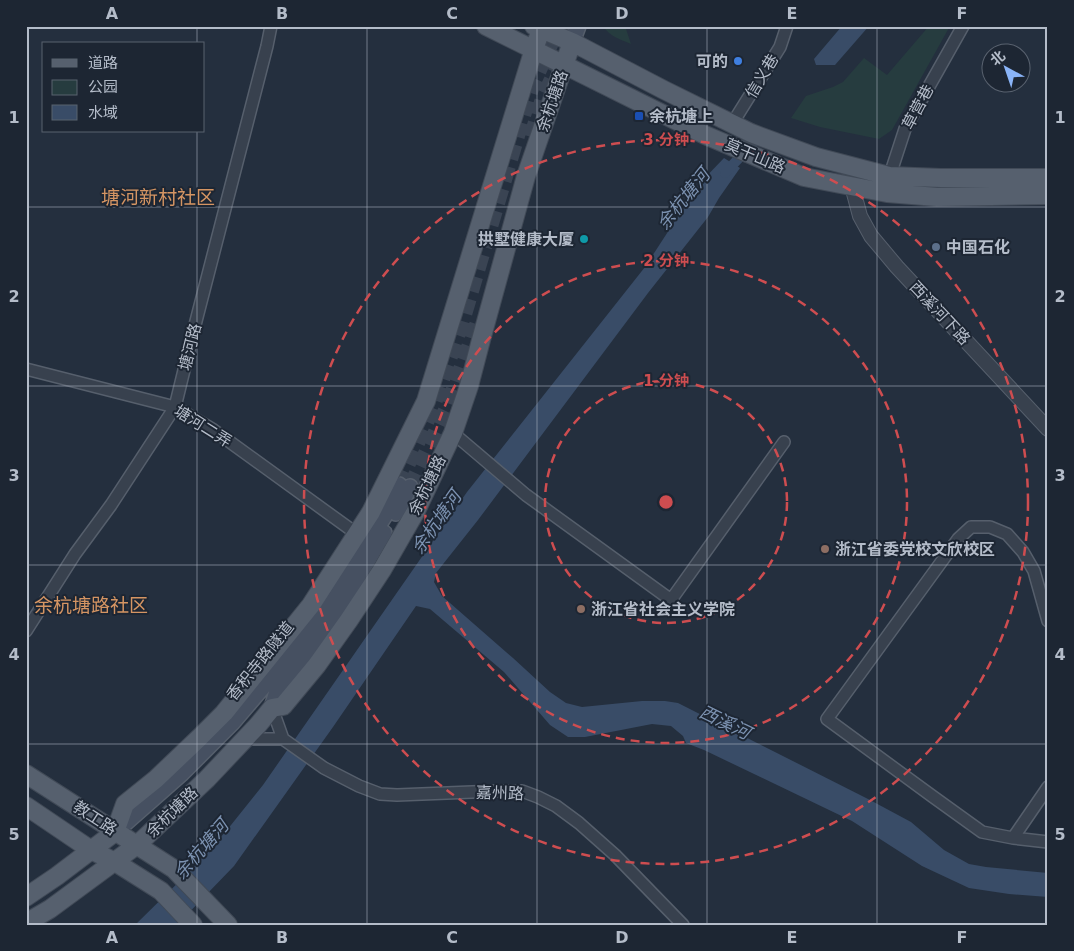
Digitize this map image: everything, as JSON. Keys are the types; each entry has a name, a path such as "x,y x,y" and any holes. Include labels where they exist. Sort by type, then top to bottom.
{"main road":[{"name":"莫干山路","path":"486,26 705,135 804,177 852,186 941,178 1048,178"},
{"name":"莫干山路","path":"539,27 575,34 664,90 751,133 888,184 937,197 1048,195"},
{"name":"余杭塘路","path":"115,832 125,804 156,779 199,738 224,713 258,672 311,605 371,512 426,401 534,49 539,27"},
{"name":"余杭塘路","path":"26,923 50,908 137,845 207,779 272,708 283,706 317,665 382,570 416,511 453,433 469,386 526,176 575,34"},
{"name":"香积寺路隧道","path":"115,832 182,773 232,723 262,688 332,599 404,486 375,550 336,613 310,650 277,691 272,708"},
{"name":"教工路","path":"26,774 174,869 228,925"},
{"name":"教工路","path":"26,806 91,850 115,862 161,891 192,924"},
{"path":"26,897 115,832"}],"street":[{"name":"塘河路","path":"26,631 75,554 111,505 175,407 263,65 271,26"},
{"name":"信义巷","path":"732,124 780,47 787,26"},
{"name":"草营巷","path":"888,184 905,129 963,26"},
{"name":"西溪河下路","path":"852,186 860,216 871,236 903,274 1048,429"},
{"name":"塘河二弄","path":"26,369 175,407 212,429 357,534"},
{"path":"453,433 513,485 671,600 784,442"},
{"path":"1048,621 1034,571 1023,552 1007,534 990,527 971,527 958,539 827,719 982,832 1048,842"},
{"path":"244,740 283,739 272,708"},
{"name":"嘉州路","path":"283,739 324,768 359,786 380,794 522,791 538,797 556,806 608,848 683,925"},
{"path":"1013,838 1048,788"}],"green space":[{"path":"603,26 625,26 631,44 612,35"},
{"path":"929,26 950,26 892,130 879,139 820,127 791,118 806,96 843,82 864,58 887,75"}],"water":[{"path":"842,26 869,26 835,65 816,65 814,59"},
{"path":"724,158 740,168 708,217 648,293 436,573 434,582 442,596 550,692 566,703 582,707 642,701 678,703 911,822 944,850 969,864 1048,873 1048,897 969,888 922,866 852,821 686,743 683,736 671,726 652,724 585,737 568,737 550,725 504,672 430,609 416,606 234,866 177,925 135,925 192,869 227,830 263,785 467,492 645,267 699,184"}],"waterway":[{"name":"余杭塘河","path":"725,173 753,143"}],"tunnel":[{"path":"399,485 432,410 462,323 532,87 559,26"},
{"path":"531,137 543,97 556,70"},
{"path":"410,487 447,407 479,318"}],"place":[{"name":"可的","path":"738,61"},
{"name":"余杭塘上","path":"639,116"},
{"name":"拱墅健康大厦","path":"584,239"},
{"name":"中国石化","path":"936,247"},
{"name":"浙江省委党校文欣校区","path":"825,549"},
{"name":"浙江省社会主义学院","path":"581,609"}],"district":[{"name":"塘河新村社区","path":"158,197"},
{"name":"余杭塘路社区","path":"91,605"}],"water label":[{"name":"西溪河","path":"725,722"}]}
